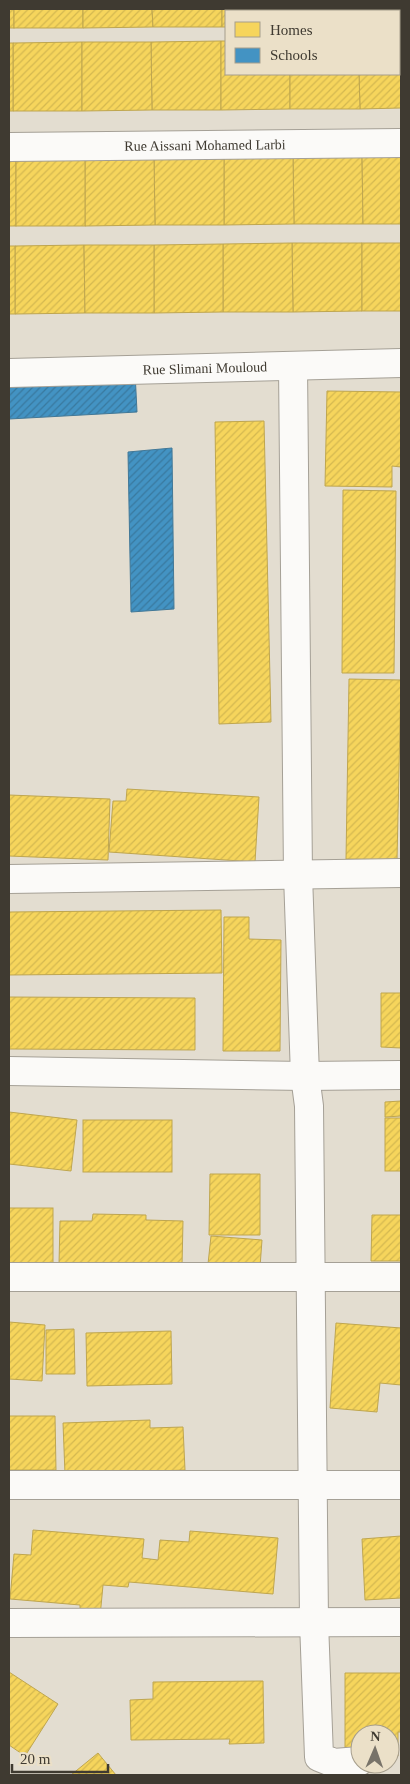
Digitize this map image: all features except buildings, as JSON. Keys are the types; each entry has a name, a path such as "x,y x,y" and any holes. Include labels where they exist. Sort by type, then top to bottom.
{"street":[{"name":"Rue Aissani Mohamed Larbi","path":"9,147 401,144"},
{"name":"Rue Slimani Mouloud","path":"9,373 401,363"},
{"path":"293,366 298,875 305,1076 309,1106 314,1622 319,1757 334,1762 350,1761"},
{"path":"9,879 401,873"},
{"path":"9,1071 305,1076 401,1075"},
{"path":"9,1277 401,1277"},
{"path":"9,1485 401,1485"},
{"path":"9,1623 401,1622"}]}
